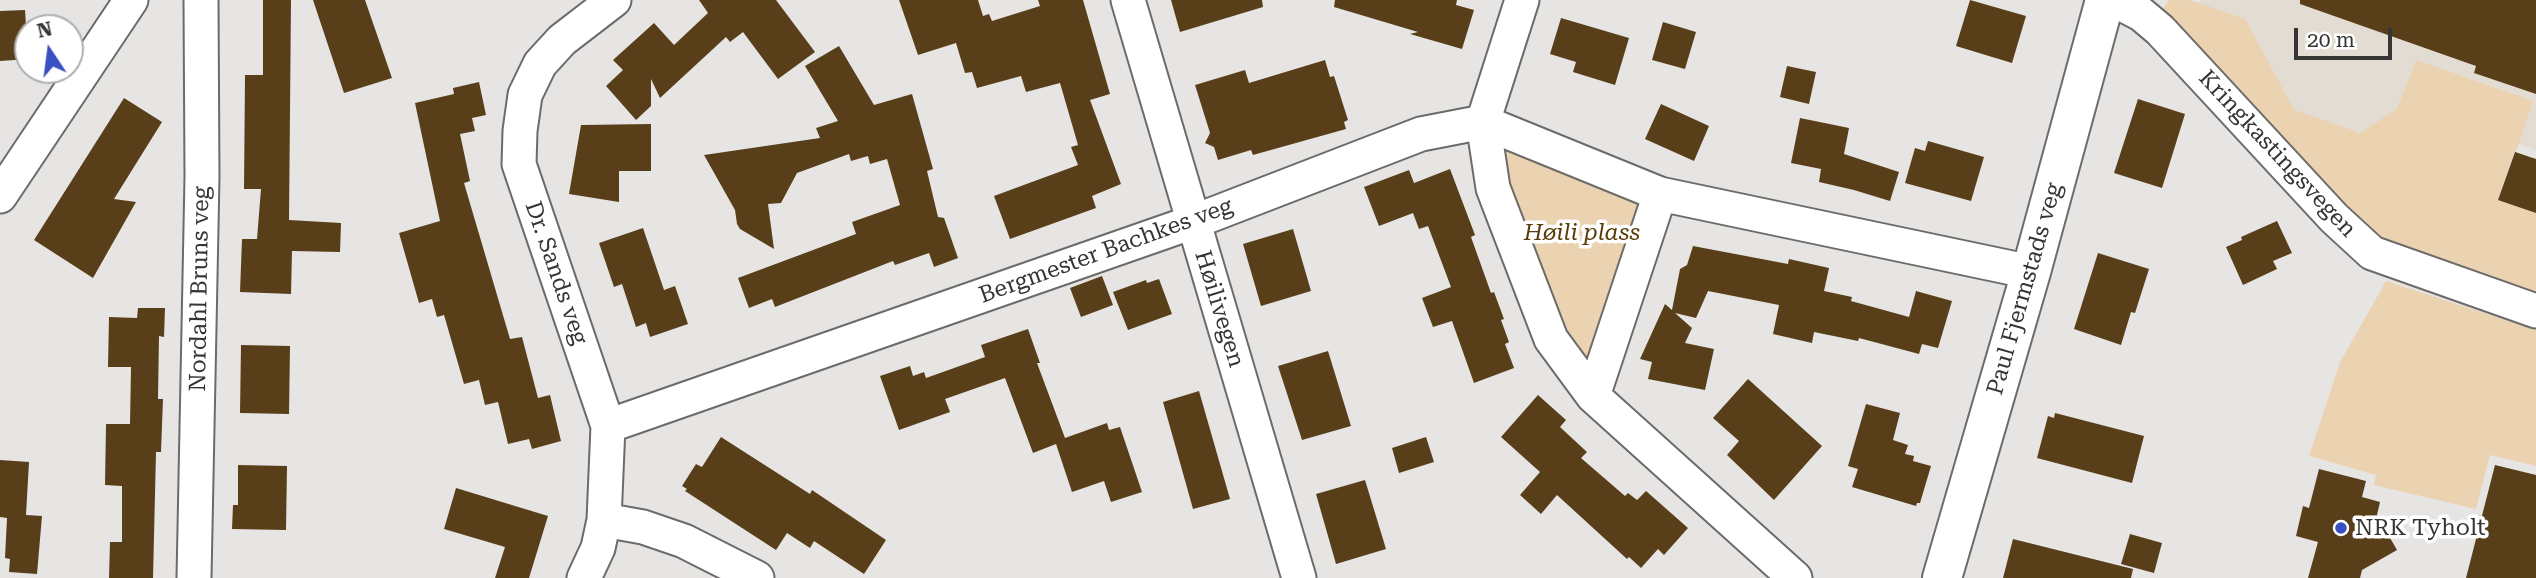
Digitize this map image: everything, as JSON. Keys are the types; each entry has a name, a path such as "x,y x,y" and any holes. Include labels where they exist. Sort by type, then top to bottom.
{"street":[{"path":"0,196 131,0"},
{"name":"Nordahl Bruns veg","path":"194,578 202,177 201,0"},
{"name":"Dr. Sands veg","path":"584,578 598,548 604,520 608,426 519,163 520,131 525,95 540,65 562,40 614,0"},
{"name":"Høilivegen","path":"1128,0 1299,578"},
{"path":"1522,0 1483,122 1493,188 1550,339 1593,396 1795,578"},
{"name":"Paul Fjermstads veg","path":"1942,578 2031,272 2105,0"},
{"name":"Kringkastingsvegen","path":"2114,0 2141,14 2160,30 2334,218 2372,253 2536,311"},
{"path":"1483,122 1660,194 2031,272"},
{"name":"Bergmester Bachkes veg","path":"608,426 1193,222 1421,134 1483,122"},
{"path":"1593,396 1660,194"},
{"path":"604,520 643,527 684,541 757,578"}],"shaded area":[{"path":"2200,0 2536,0 2536,150 2492,135 2375,212 2209,21"}],"green space":[{"path":"2169,0 2191,0 2245,19 2294,110 2360,133 2397,109 2416,60 2533,101 2516,152 2536,159 2514,152 2498,199 2536,213 2536,295 2384,243 2343,207 2162,10"},
{"name":"Høili plass","path":"1509,148 1640,201 1595,359 1582,354 1559,322 1507,182 1504,153"},
{"path":"2386,281 2536,330 2536,466 2490,455 2476,509 2374,485 2376,475 2309,456 2340,362"}],"building":[{"path":"263,0 291,0 289,220 341,223 340,252 292,251 291,294 240,292 242,239 257,239 261,189 244,189 245,75 263,75"},
{"path":"313,0 365,0 392,78 344,93"},
{"path":"699,0 776,0 815,52 778,79 743,32 730,42 726,37 660,98 651,79 651,106 636,120 606,86 623,70 613,60 654,23 674,45 708,13"},
{"path":"899,0 978,0 983,16 989,14 992,21 1040,6 1038,0 1083,0 1110,94 1090,100 1121,184 1092,196 1096,208 1010,239 994,196 1078,165 1071,147 1078,145 1060,83 1026,92 1021,76 977,88 972,72 965,73 956,43 918,55"},
{"path":"1171,0 1262,0 1263,7 1180,32"},
{"path":"1335,0 1457,0 1456,5 1474,10 1462,49 1410,34 1418,32 1334,7"},
{"path":"1970,0 2026,16 2012,63 1956,46"},
{"path":"2300,0 2536,0 2536,94 2474,73 2476,66 2300,4"},
{"path":"25,10 25,14 14,14 14,60 0,61 0,11"},
{"path":"1561,18 1629,38 1615,85 1573,72 1576,62 1550,54"},
{"path":"1663,22 1696,32 1685,69 1652,60"},
{"path":"839,46 874,105 912,94 933,169 927,171 938,217 944,218 958,258 934,267 929,253 895,265 893,261 775,307 772,299 749,308 738,278 856,234 852,222 900,205 887,159 870,164 868,156 851,161 849,154 797,173 781,203 768,204 774,249 740,229 735,210 704,155 820,138 816,128 838,121 805,66"},
{"path":"1325,60 1330,77 1334,76 1348,120 1344,122 1346,129 1253,155 1251,150 1218,160 1214,147 1205,143 1210,133 1195,85 1245,70 1249,83"},
{"path":"1787,66 1816,72 1809,104 1780,97"},
{"path":"479,82 486,115 472,118 475,131 460,134 470,181 464,183 510,339 522,337 538,398 550,395 561,441 532,449 529,439 508,444 498,402 485,405 479,380 464,384 444,315 437,317 432,299 419,303 399,233 440,221 415,103 454,94 453,88"},
{"path":"124,98 162,122 114,199 136,202 93,278 34,240"},
{"path":"2138,99 2185,114 2162,188 2114,173"},
{"path":"1661,104 1709,126 1694,161 1645,139"},
{"path":"1800,118 1849,128 1844,154 1899,172 1890,201 1819,182 1821,169 1791,163"},
{"path":"651,124 651,171 619,171 619,202 569,194 581,125"},
{"path":"1928,141 1984,157 1971,201 1905,183 1915,148 1925,151"},
{"path":"2515,152 2536,159 2536,213 2498,200"},
{"path":"1450,169 1475,235 1471,237 1491,293 1494,292 1504,319 1501,320 1509,342 1505,344 1514,368 1474,383 1452,321 1433,327 1422,298 1451,287 1428,226 1419,229 1413,213 1379,226 1364,187 1409,170 1414,183"},
{"path":"2277,221 2292,253 2273,261 2277,269 2243,285 2226,247"},
{"path":"643,228 664,290 675,286 688,324 650,337 646,323 636,327 622,284 614,287 599,243"},
{"path":"1293,229 1311,291 1261,306 1243,244"},
{"path":"1693,246 1788,264 1789,259 1829,268 1824,291 1852,297 1851,301 1909,317 1916,291 1952,301 1938,348 1922,344 1919,354 1859,338 1858,341 1814,332 1812,343 1773,334 1779,305 1708,291 1696,318 1675,313 1692,328 1685,343 1714,349 1705,390 1648,379 1652,362 1640,359 1665,304 1672,310 1680,269 1687,265"},
{"path":"2098,253 2149,269 2121,345 2074,329"},
{"path":"1102,276 1113,305 1081,317 1070,288"},
{"path":"1159,279 1172,314 1128,330 1113,292 1146,280 1147,283"},
{"path":"138,308 165,308 164,337 159,336 158,399 163,399 161,452 156,452 153,578 109,578 110,542 122,542 122,486 105,485 106,424 130,424 131,367 108,367 109,317 137,318"},
{"path":"1028,329 1040,363 1037,363 1065,438 1107,423 1109,430 1120,427 1142,492 1111,502 1104,481 1072,492 1056,444 1033,453 1005,378 945,399 950,412 899,430 880,376 910,366 913,376 924,372 926,378 985,357 981,345"},
{"path":"241,345 290,346 289,414 240,413"},
{"path":"1328,351 1351,426 1302,440 1278,366"},
{"path":"1748,379 1822,446 1774,500 1727,455 1739,441 1713,418"},
{"path":"1199,391 1230,499 1193,509 1163,402"},
{"path":"1538,395 1566,420 1560,427 1587,452 1581,458 1625,496 1628,493 1637,500 1646,491 1688,528 1664,555 1658,549 1641,568 1629,557 1627,559 1557,495 1541,514 1520,495 1540,472 1501,437"},
{"path":"1866,404 1900,413 1893,440 1908,445 1905,454 1914,456 1913,461 1931,466 1920,503 1916,506 1852,487 1858,469 1848,466"},
{"path":"2055,413 2144,436 2132,483 2037,458 2048,416 2054,418"},
{"path":"721,437 810,494 812,490 886,540 864,574 814,541 810,548 787,533 776,550 685,491 687,489 682,486 696,464 702,467"},
{"path":"1426,437 1434,462 1399,473 1392,448"},
{"path":"0,460 29,462 26,515 42,516 37,574 9,572 10,559 5,558 7,518 0,517"},
{"path":"238,465 287,466 286,530 232,529 233,505 238,505"},
{"name":"NRK Tyholt","path":"2495,465 2536,475 2536,578 2466,578"},
{"name":"NRK Tyholt","path":"2319,469 2366,481 2362,497 2380,502 2377,515 2397,550 2362,570 2360,578 2308,578 2318,542 2296,536 2303,506 2309,508"},
{"path":"1365,480 1386,549 1336,564 1316,494"},
{"path":"456,488 548,516 529,578 495,578 505,547 444,529"},
{"path":"2130,534 2162,543 2154,573 2121,564"},
{"path":"2013,539 2133,569 2131,578 2003,578"}],"place":[{"name":"NRK Tyholt","path":"2341,528"}]}
